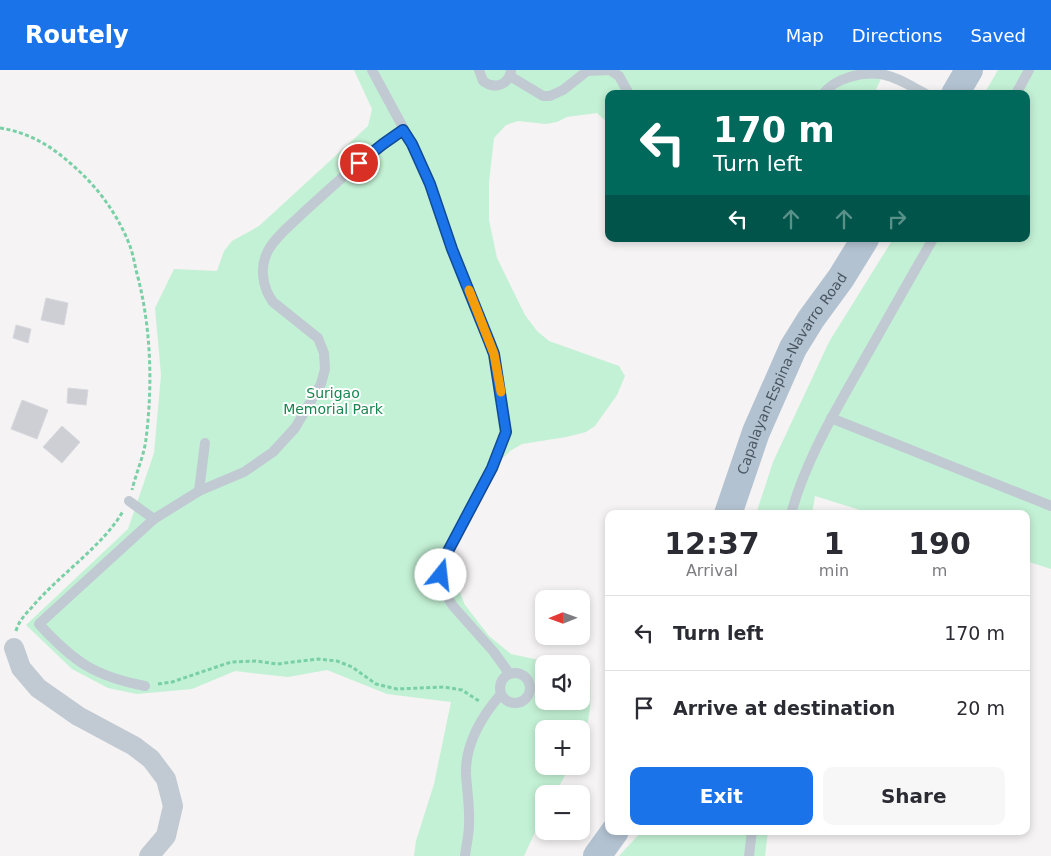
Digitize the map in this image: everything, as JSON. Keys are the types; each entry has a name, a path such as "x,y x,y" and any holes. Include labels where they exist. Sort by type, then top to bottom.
{"main road":[{"path":"958,90 970,70"},
{"name":"Capalayan-Espina-Navarro Road","path":"729,510 756,432 793,348 863,242"},
{"path":"597,856 612,835"}],"street":[{"path":"14,648 21,668 38,688 78,716 134,746 151,759 166,779 173,806 166,836 149,856"}],"lane":[{"path":"372,70 412,144 430,184 452,249 491,347 506,432 492,468 446,555 441,575 445,594 452,606 493,651 509,673"},
{"path":"479,70 483,82 493,86 503,84 511,73 542,96 550,96 563,90 587,71 610,70 619,76 627,90"},
{"path":"1018,90 1029,70"},
{"path":"827,90 833,84 843,80 880,74 918,90"},
{"path":"145,686 117,680 97,673 58,645 39,624 154,519 199,491 244,472 273,452 295,428 321,384 325,369 324,353 318,338 273,302 264,287 262,278 263,264 268,250 278,237 347,173 403,130"},
{"path":"792,510 797,491 831,418 931,242"},
{"path":"831,418 1051,506"},
{"path":"199,491 206,443"},
{"path":"129,501 154,519"},
{"path":"509,673 518,673 527,678 530,687 527,697 518,702 508,701 501,694 500,684 509,673"},
{"path":"465,856 469,825 469,797 466,773 469,749 477,728 489,708 501,694"},
{"path":"749,856 752,835"}],"path":[{"path":"0,128 18,131 55,150 86,176 110,206 129,242 141,289 150,364 150,403 146,442 129,501 120,516 101,539 46,591 18,623 14,648"},
{"path":"145,686 172,682 231,662 256,661 277,664 318,659 337,661 352,667 376,684 397,689 444,687 462,690 489,708"}],"green space":[{"name":"Surigao Memorial Park","path":"354,70 885,70 876,90 605,90 605,120 597,113 567,117 557,122 546,124 518,121 506,125 494,138 489,182 489,220 497,258 525,315 537,331 549,341 619,366 625,376 617,395 595,426 586,432 566,437 522,444 510,451 496,465 458,540 452,559 456,583 465,605 489,636 511,654 535,659 535,710 589,710 588,720 535,720 535,775 565,775 560,785 535,785 535,832 524,856 414,856 416,841 434,784 451,702 387,694 327,670 288,677 235,671 192,689 137,694 108,688 72,669 26,625 128,529 154,453 161,375 155,308 174,269 217,271 224,251 232,241 259,226 368,126 372,109"},
{"path":"998,70 1051,70 1051,569 1030,562 1030,510 860,510 815,496 813,510 757,510 773,462 829,342 891,242 1030,242 1030,90 986,90"},
{"path":"638,835 768,835 765,856 619,856"}],"building":[{"path":"46,298 68,303 64,325 41,320"},
{"path":"16,325 31,329 28,343 13,338"},
{"path":"68,388 88,390 86,405 67,403"},
{"path":"22,400 48,410 37,439 11,429"},
{"path":"62,426 80,442 62,463 43,447"}],"slow traffic":[{"path":"469,290 494,354 501,392"}],"route":[{"path":"359,163 403,130 412,144 430,184 452,249 494,354 504,412 506,437 492,468 446,555 441,575"}]}
